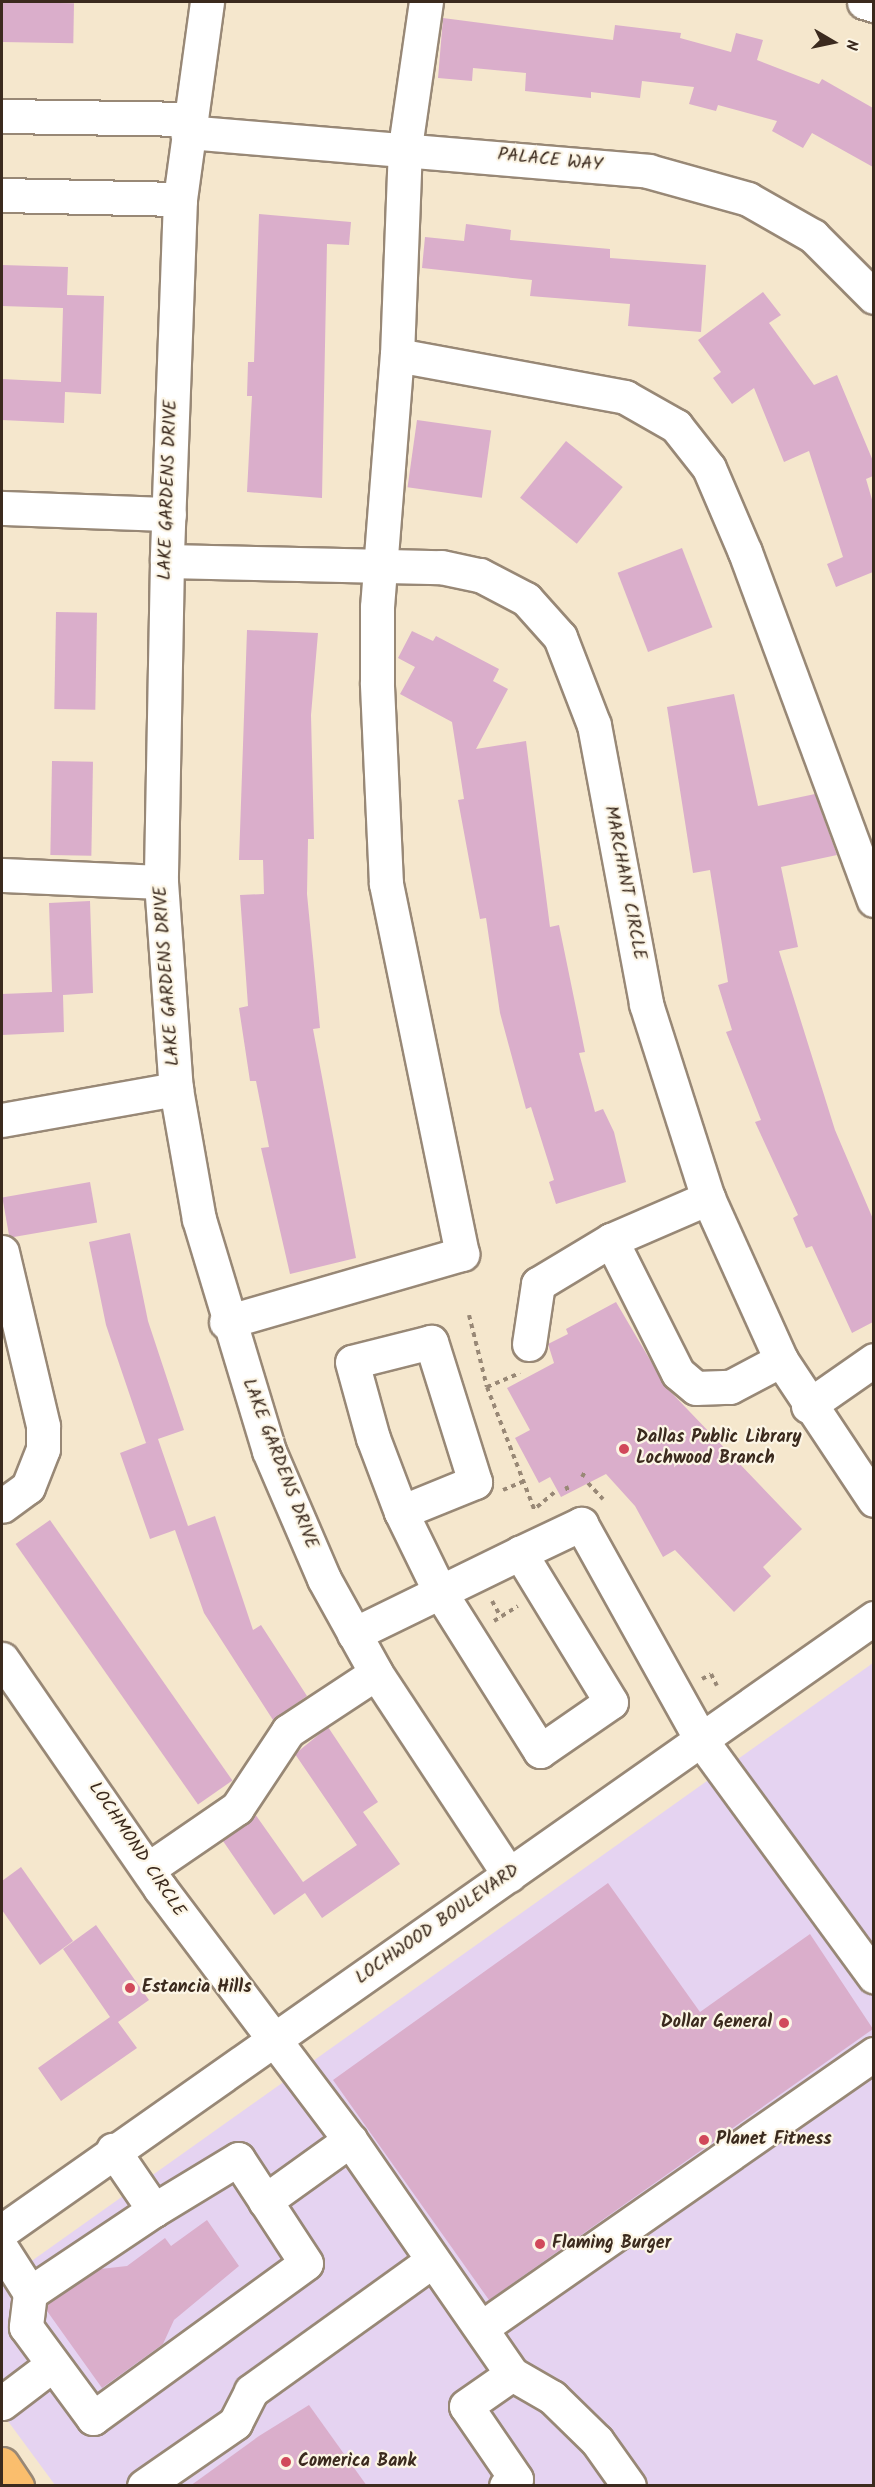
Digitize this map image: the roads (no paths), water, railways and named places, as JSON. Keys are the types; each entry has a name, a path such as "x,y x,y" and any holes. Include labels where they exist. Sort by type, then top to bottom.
{"main road":[{"path":"2,2464 17,2486"}],"street":[{"name":"LAKE GARDENS DRIVE","path":"207,2 187,126 180,199 167,561 161,882 176,1089 198,1219 226,1322 269,1451 354,1634 376,1673 509,1875"},
{"path":"226,1322 462,1254 386,884 377,682 379,564 397,355 405,147 426,2"},
{"path":"864,2 873,5"},
{"name":"PALACE WAY","path":"2,116 187,126 648,171 748,199 813,236 873,297"},
{"path":"2,195 180,199"},
{"path":"397,355 625,397 676,426 709,468 745,552 873,900"},
{"path":"2,508 169,514"},
{"name":"MARCHANT CIRCLE","path":"167,561 441,567 480,575 526,599 560,637 594,725 646,1004 708,1198 781,1360 808,1406 873,1500"},
{"path":"2,875 161,882"},
{"path":"2,1120 176,1089"},
{"path":"529,1344 537,1284 611,1240 708,1198"},
{"path":"611,1240 678,1373 696,1389 730,1387 781,1360"},
{"path":"2,1252 43,1426 43,1449 28,1487 2,1506"},
{"path":"401,1512 475,1482 431,1342 352,1362 401,1512 440,1592 466,1638 540,1751 611,1702 520,1553"},
{"path":"808,1406 873,1360"},
{"path":"354,1634 581,1524 701,1740 873,1976"},
{"name":"LOCHWOOD BOULEVARD","path":"2,2231 113,2150 272,2041 873,1618"},
{"name":"LOCHMOND CIRCLE","path":"2,1659 148,1869 272,2041 350,2140 512,2374"},
{"path":"148,1869 237,1808 288,1731 376,1673"},
{"path":"482,2328 873,2054"},
{"path":"265,2201 350,2140"},
{"path":"113,2150 154,2211"},
{"path":"2,2249 30,2293 26,2327 93,2418 306,2263 238,2159 30,2293"},
{"path":"144,2486 235,2423 251,2391 432,2261"},
{"path":"2,2403 52,2365"},
{"path":"506,2486 516,2479 466,2406 512,2374 552,2397 597,2441 629,2486"}],"place":[{"name":"Dallas Public Library Lochwood Branch","path":"624,1449"},
{"name":"Estancia Hills","path":"130,1988"},
{"name":"Dollar General","path":"784,2023"},
{"name":"Planet Fitness","path":"704,2140"},
{"name":"Flaming Burger","path":"540,2244"},
{"name":"Comerica Bank","path":"286,2462"}]}
